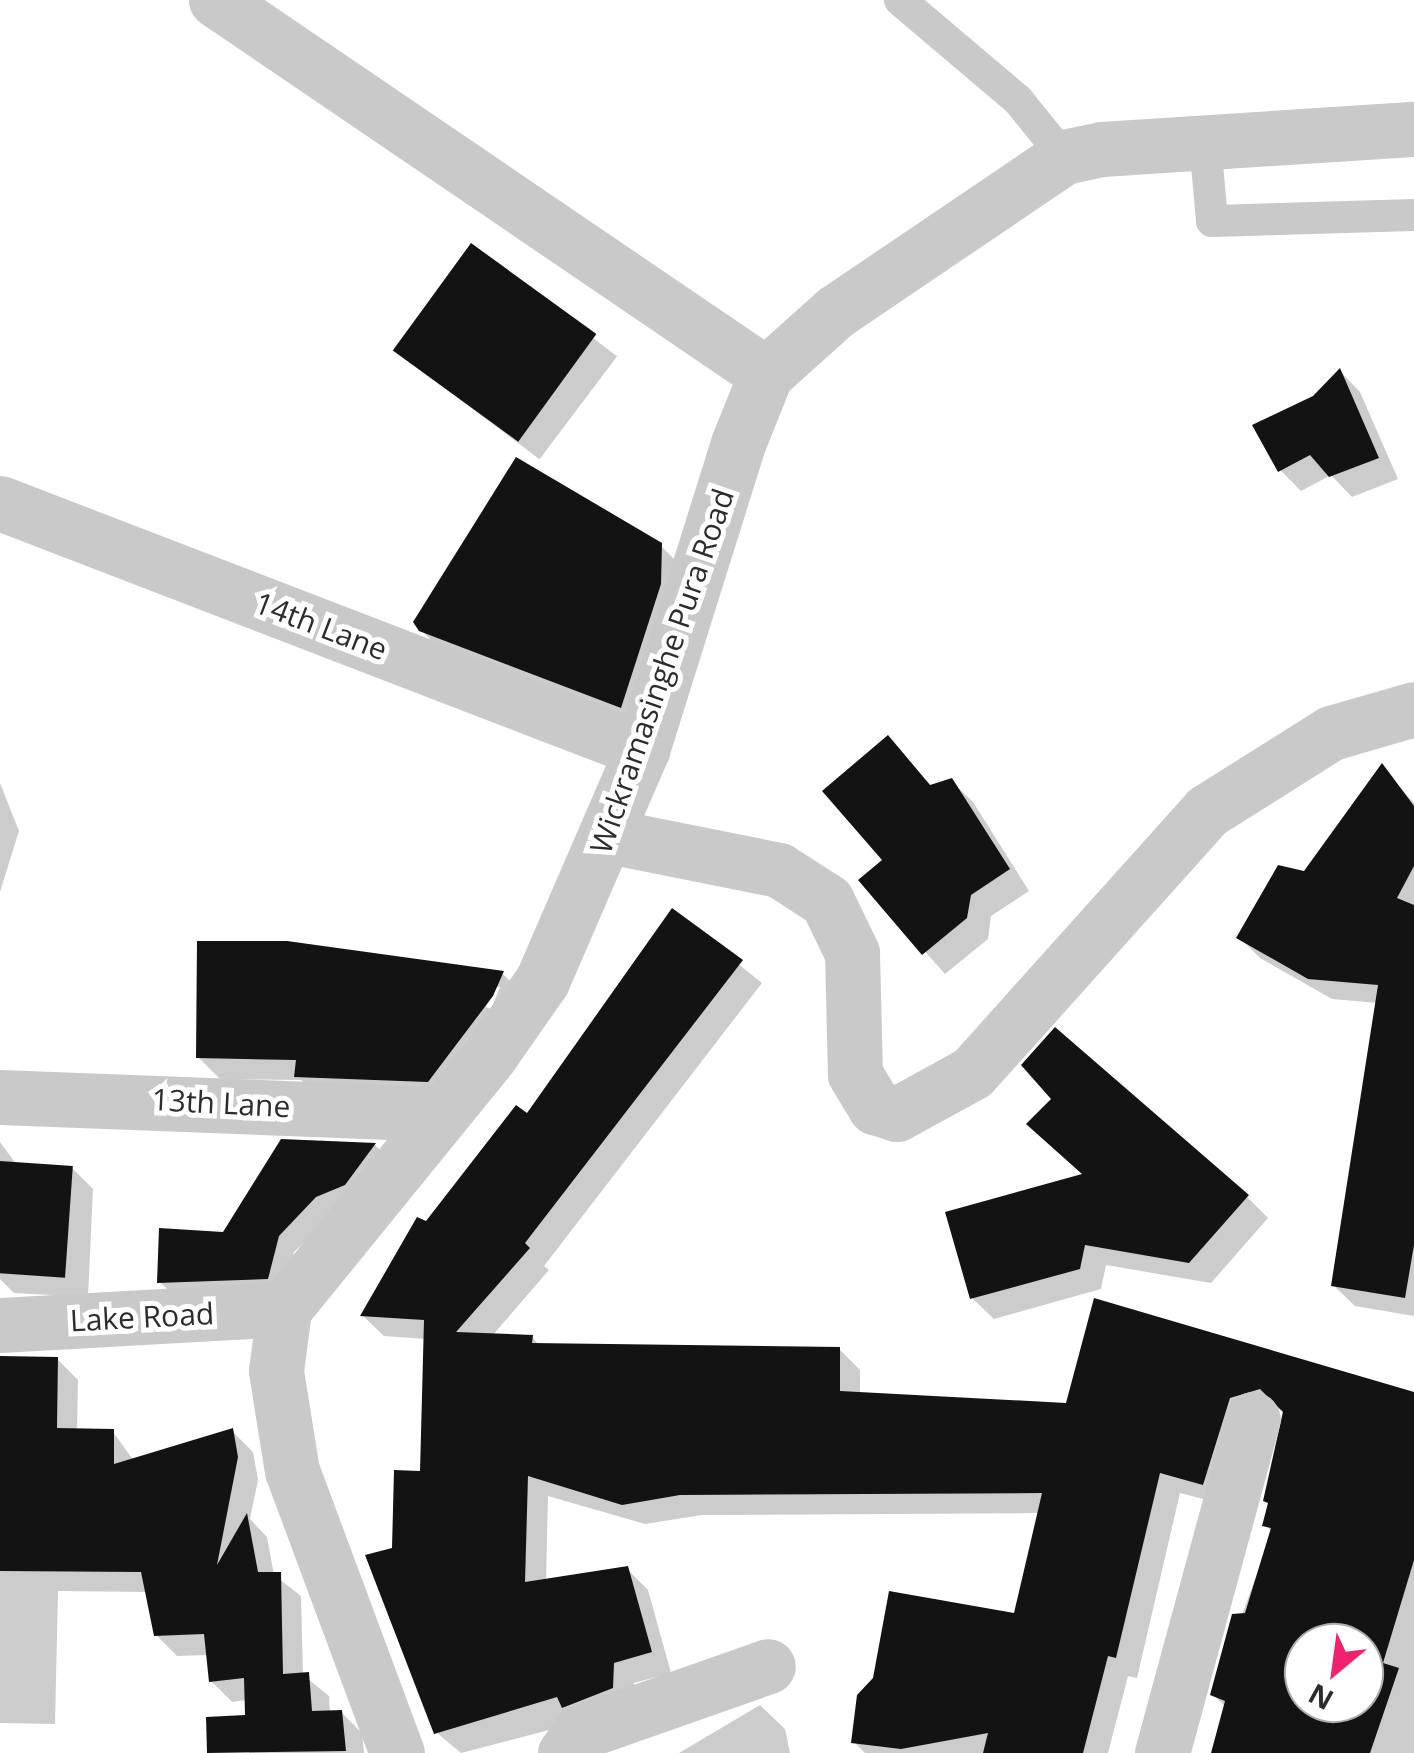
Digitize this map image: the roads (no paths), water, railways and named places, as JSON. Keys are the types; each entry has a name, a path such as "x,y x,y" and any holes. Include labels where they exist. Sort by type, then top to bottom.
{"street":[{"path":"216,0 766,374 851,301 1064,157 1205,142 1414,129"},
{"name":"Wickramasinghe Pura Road","path":"284,1309 442,1114 542,981 642,750 766,374"},
{"name":"14th Lane","path":"0,503 642,750"},
{"path":"608,836 780,870 827,901 852,953 854,1074 875,1107 898,1114 972,1073 1207,811 1331,732 1414,710"},
{"name":"13th Lane","path":"0,1097 442,1114"},
{"path":"284,1309 276,1371 292,1471 397,1753"},
{"name":"Lake Road","path":"0,1325 284,1309"},
{"path":"1162,1753 1253,1419"},
{"path":"565,1753 580,1732 768,1666"}],"lane":[{"path":"900,0 1018,100 1064,157"},
{"path":"1205,142 1212,221 1414,214"}]}
